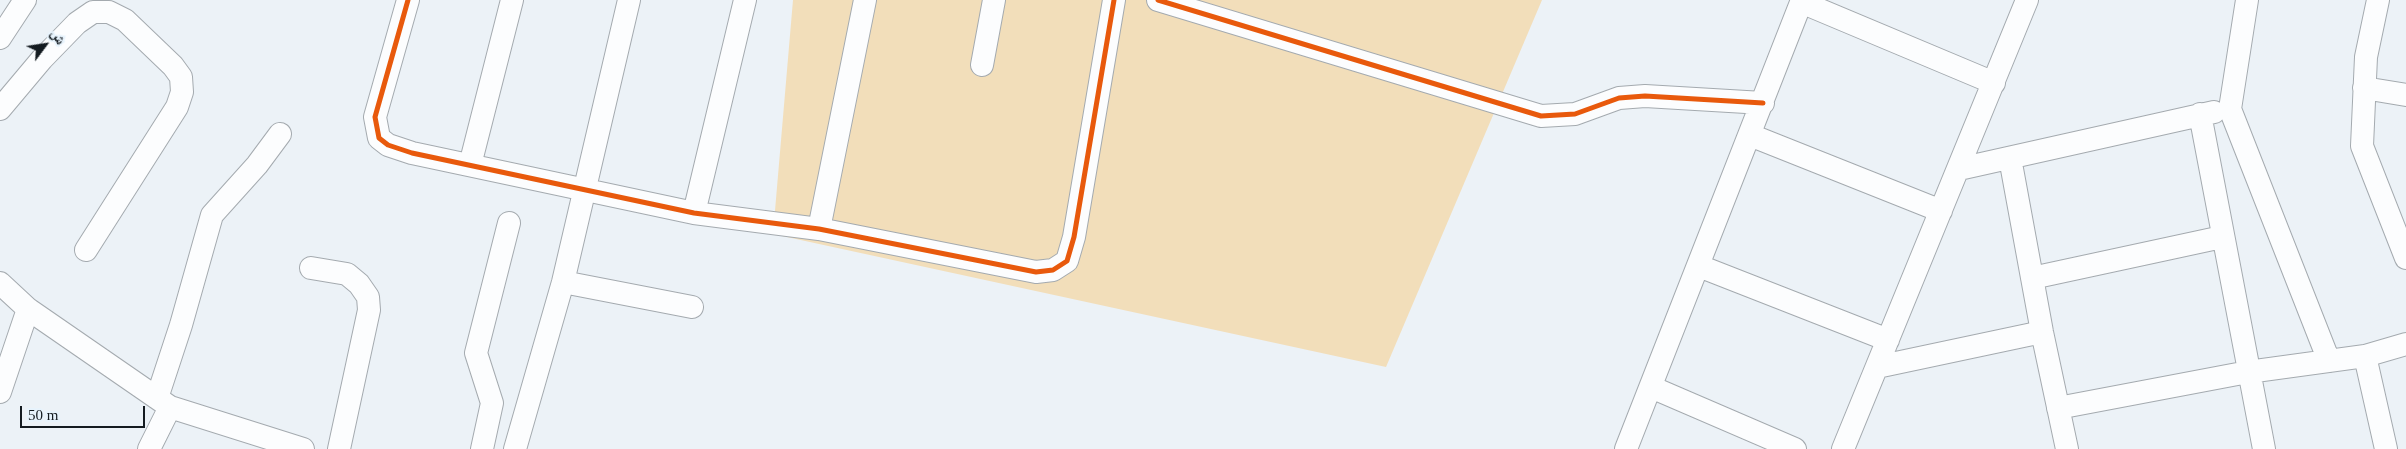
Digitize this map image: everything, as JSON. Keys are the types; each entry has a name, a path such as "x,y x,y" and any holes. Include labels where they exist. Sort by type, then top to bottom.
{"street":[{"path":"0,38 25,0"},
{"path":"408,0 375,117 379,138 388,145 412,153 694,213 819,229 1036,272 1053,270 1067,261 1074,237 1114,0"},
{"path":"470,165 512,0"},
{"path":"515,449 563,282 629,0"},
{"path":"694,213 745,0"},
{"path":"819,229 865,0"},
{"path":"982,65 994,0"},
{"path":"1158,0 1541,116 1575,114 1619,98 1645,96 1763,102"},
{"path":"1843,449 2027,0"},
{"path":"2248,0 2230,109 2329,361"},
{"path":"2378,0 2366,57 2362,146 2406,258"},
{"path":"1626,449 1801,1 1994,83"},
{"path":"0,109 42,59 77,23 93,12 108,12 125,20 173,66 181,77 182,92 177,107 86,250"},
{"path":"2364,88 2406,95"},
{"path":"1959,169 2200,114 2230,109"},
{"path":"2200,114 2264,449"},
{"path":"149,449 164,402 181,325 212,215 257,165 280,134"},
{"path":"1750,135 1941,211"},
{"path":"2010,158 2042,332 2067,449"},
{"path":"482,449 492,403 476,353 509,224"},
{"path":"2032,278 2222,237"},
{"path":"1698,266 1888,340"},
{"path":"311,268 347,274 359,284 368,297 369,310 339,449"},
{"path":"563,282 692,307"},
{"path":"0,283 28,309 164,402 276,445 304,449"},
{"path":"0,392 28,309"},
{"path":"1877,366 2042,332"},
{"path":"2058,408 2248,372 2365,356 2406,344"},
{"path":"2365,356 2386,449"},
{"path":"1651,387 1796,449"}],"shaded area":[{"path":"793,0 1542,0 1386,367 773,234"}],"cycle path":[{"path":"408,0 375,117 379,138 388,145 412,153 694,213 819,229 1036,272 1053,270 1067,261 1074,237 1114,0"},
{"path":"1158,0 1541,116 1575,114 1619,98 1645,96 1763,103"}]}
